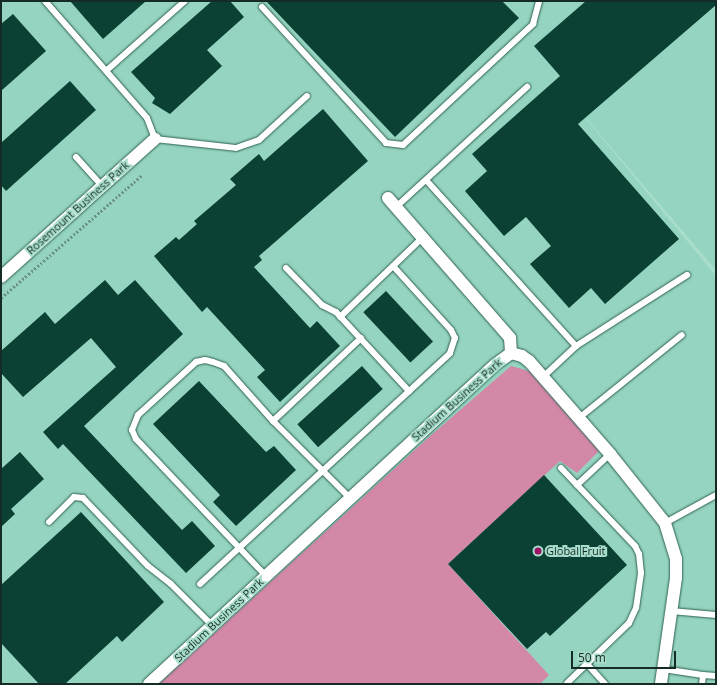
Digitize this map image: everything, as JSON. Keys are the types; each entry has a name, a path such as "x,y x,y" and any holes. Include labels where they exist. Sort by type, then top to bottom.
{"street":[{"name":"Rosemount Business Park","path":"1,277 156,139"},
{"path":"388,198 510,338 511,353"},
{"name":"Stadium Business Park","path":"149,684 502,358 511,353 522,356 543,377 610,454 665,523 676,559 671,611 661,684"}],"lane":[{"path":"45,1 107,70 147,118 156,139 236,148 259,140 307,96"},
{"path":"107,70 185,1"},
{"path":"262,7 386,143 404,145 533,24 539,1"},
{"path":"396,207 527,87"},
{"path":"76,157 102,186"},
{"path":"426,180 576,346"},
{"path":"340,317 423,237"},
{"path":"200,584 450,353 455,338 451,330 393,266"},
{"path":"286,268 322,305 340,317 409,391"},
{"path":"543,377 576,346 687,275"},
{"path":"579,418 682,335"},
{"path":"273,420 360,338"},
{"path":"266,576 136,439 132,430 138,415 196,362 205,360 224,366 273,420 350,498"},
{"path":"577,485 610,454"},
{"path":"561,468 635,546 641,561 641,573 633,616 629,623 567,683"},
{"path":"665,523 716,496"},
{"path":"49,522 74,497 84,498 148,566 171,584 212,625"},
{"path":"671,611 716,616"},
{"path":"587,664 605,684"},
{"path":"663,669 716,676"},
{"path":"702,684 703,675"}],"path":[{"path":"1,298 142,175"}],"shaded area":[{"path":"1,1 716,1 716,270 558,85 716,276 716,684 1,684"},
{"path":"511,366 529,371 599,451 577,473 560,461 448,564 549,675 540,684 159,684 429,437"}],"building":[{"path":"70,1 146,1 103,39"},
{"path":"212,1 230,1 244,17 207,50 222,66 170,114 152,103 155,98 131,72"},
{"path":"266,1 502,1 519,18 395,137"},
{"path":"586,1 716,1 716,5 578,124 679,239 605,304 591,288 569,308 530,264 551,246 526,217 504,236 465,191 487,171 472,154 560,76 534,46"},
{"path":"13,14 46,51 1,91 1,24"},
{"path":"70,81 96,110 6,191 1,185 1,143"},
{"path":"323,109 368,161 259,256 262,260 254,267 310,328 317,321 340,346 280,402 257,377 265,370 207,307 202,312 154,256 176,237 179,240 197,224 194,221 236,185 230,179 259,154 264,161"},
{"path":"105,280 118,295 135,280 183,334 84,426 182,530 192,521 215,546 186,573 63,444 58,449 43,432 116,367 91,338 23,397 1,373 1,351 45,312 55,324"},
{"path":"386,291 433,341 410,363 363,312"},
{"path":"362,366 383,389 318,447 297,424"},
{"path":"199,381 266,452 274,446 296,470 236,526 213,502 220,495 153,424"},
{"path":"20,452 44,479 11,509 15,514 1,527 1,469"},
{"name":"Global Fruit","path":"544,475 627,565 550,636 546,632 527,649 448,564"},
{"path":"81,512 164,602 122,642 117,636 65,684 39,684 1,643 1,585"}],"place":[{"name":"Global Fruit","path":"538,551"}]}
